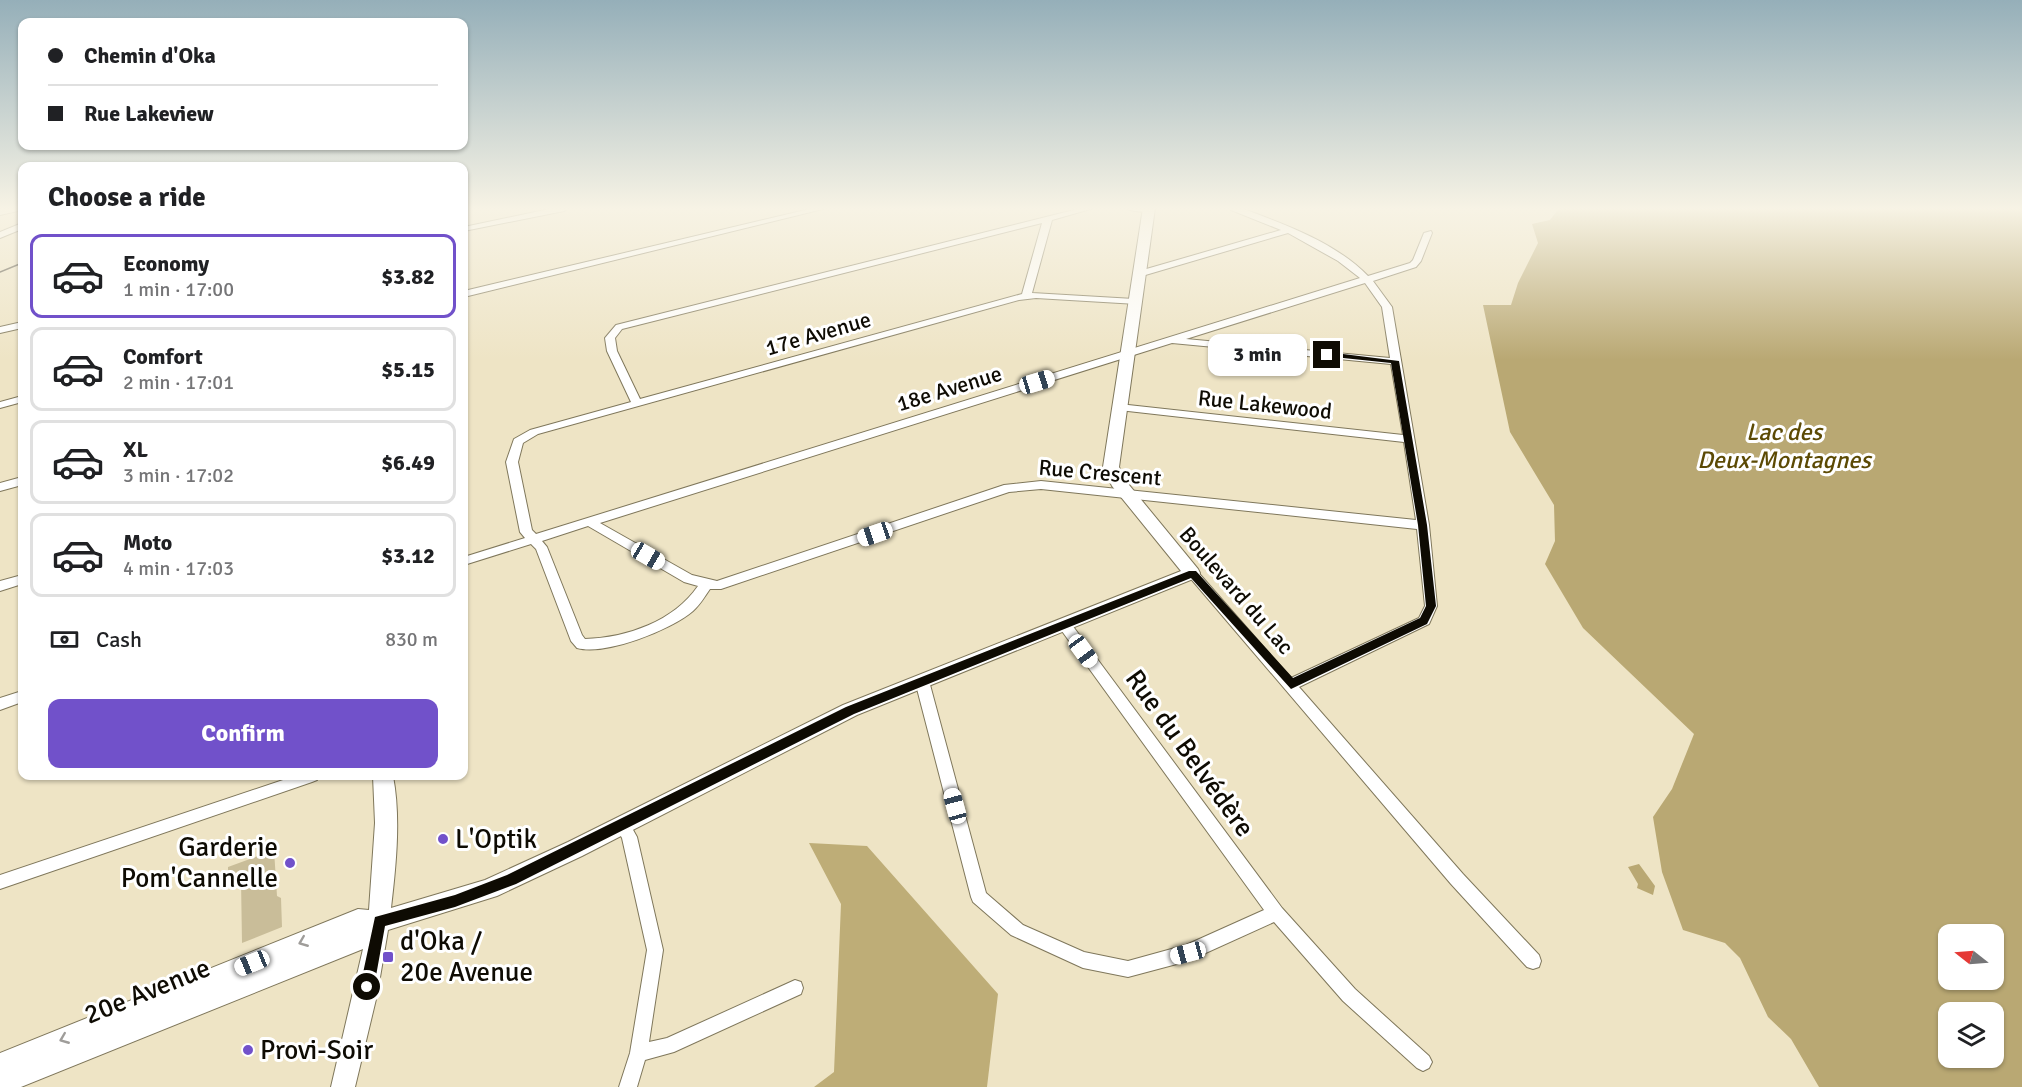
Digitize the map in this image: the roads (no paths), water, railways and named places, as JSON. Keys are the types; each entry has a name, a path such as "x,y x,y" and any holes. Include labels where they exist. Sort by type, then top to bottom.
{"street":[{"path":"468,293 611,259"},
{"path":"637,404 612,351 610,338 619,327 888,259"},
{"path":"1026,296 1037,259"},
{"name":"Boulevard du Lac","path":"1141,259 1111,467 1118,482 1192,573 1291,684 1457,879 1533,961"},
{"path":"1139,274 1192,259"},
{"path":"1291,684 1424,621 1431,606 1423,525 1387,307 1381,294 1366,278 1341,259"},
{"name":"18e Avenue","path":"468,560 1413,265 1418,259"},
{"name":"17e Avenue","path":"534,540 526,532 512,462 518,441 534,432 1026,296 1134,302"},
{"path":"0,330 18,326"},
{"path":"1167,340 1395,361"},
{"path":"0,405 18,400"},
{"name":"Rue Lakewood","path":"1119,407 1407,439"},
{"path":"0,487 18,482"},
{"name":"Rue Crescent","path":"706,585 717,586 741,579 1008,488 1041,485 1423,525"},
{"path":"534,540 541,546 576,637 582,644 610,642 671,620 690,606 706,585 688,579 590,522"},
{"name":"20e Avenue","path":"0,1065 358,921 380,922 489,889 821,724 1192,573"},
{"path":"0,586 18,580"},
{"name":"Rue du Belvédère","path":"1064,624 1276,913 1349,996 1423,1062"},
{"path":"922,681 979,897 1017,930 1083,960 1128,969 1188,953 1276,913"},
{"path":"0,704 18,698"},
{"path":"0,882 300,780"},
{"path":"343,1087 380,922 385,858 386,795 384,780"},
{"path":"622,824 628,837 655,950 639,1053 628,1087"},
{"name":"20e Avenue","path":"0,1083 356,941 380,922"},
{"path":"639,1053 668,1046 795,988"}],"water":[{"name":"Lac des Deux-Montagnes","path":"1530,259 2022,259 2022,1087 1819,1087 1791,1039 1768,1017 1740,958 1725,943 1683,930 1662,872 1653,817 1672,789 1694,734 1583,628 1545,564 1555,541 1554,505 1510,432 1483,305 1511,305 1518,283"},
{"path":"1639,864 1655,886 1653,895 1637,888 1638,884 1628,867"}],"tram line":[{"path":"0,272 18,265"}],"place":[{"name":"L'Optik","path":"443,839"},
{"name":"Garderie Pom'Cannelle","path":"290,863"},
{"name":"d'Oka / 20e Avenue","path":"388,957"},
{"name":"Provi-Soir","path":"248,1050"}]}
